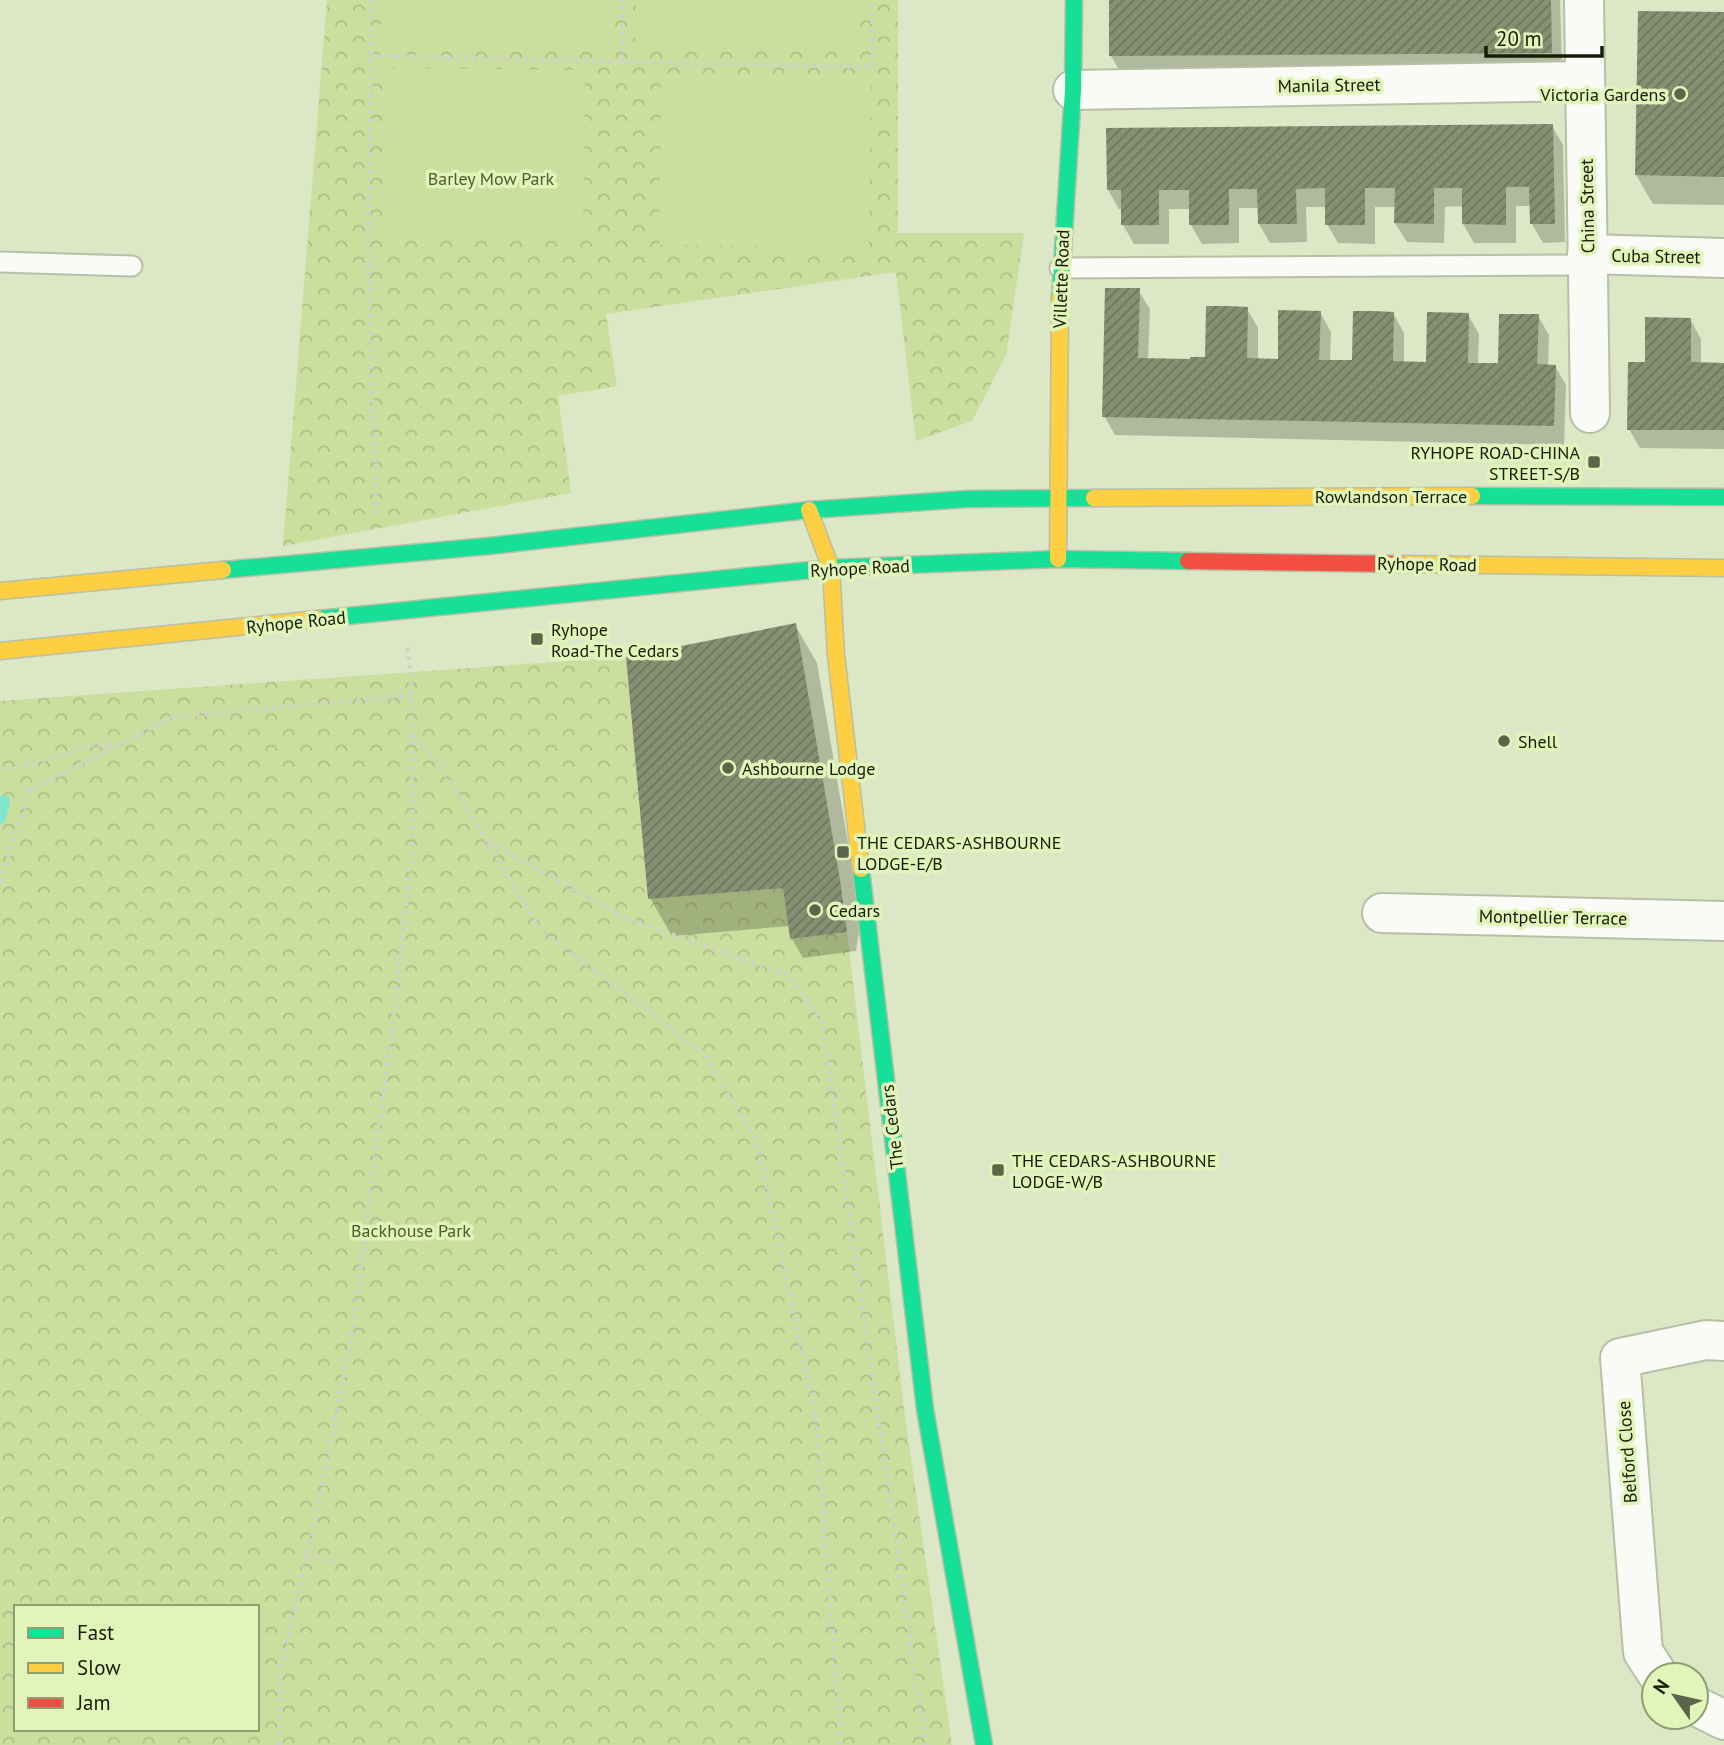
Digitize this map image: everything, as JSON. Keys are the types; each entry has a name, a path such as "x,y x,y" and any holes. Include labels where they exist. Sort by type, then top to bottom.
{"main road":[{"name":"Villette Road","path":"1058,559 1060,268 1073,90 1074,0"},
{"path":"0,591 489,546 809,510 967,499 1057,497"},
{"name":"Rowlandson Terrace","path":"1057,497 1724,497"},
{"name":"The Cedars","path":"809,510 831,568 836,655 925,1409 984,1745"},
{"name":"Ryhope Road","path":"0,651 831,568 1058,559 1724,568"}],"street":[{"name":"China Street","path":"1584,0 1590,413"},
{"name":"Manila Street","path":"1073,90 1585,81"},
{"name":"Cuba Street","path":"1588,260 1724,258"},
{"name":"Montpellier Terrace","path":"1382,913 1724,921"},
{"name":"Belford Close","path":"1651,1661 1620,1358 1706,1340 1724,1341"}],"lane":[{"path":"1060,268 1588,260"},
{"path":"0,262 132,266"}],"path":[{"path":"372,0 368,246 380,556"},
{"path":"622,0 622,61"},
{"path":"371,56 872,67 873,0"},
{"path":"279,1745 281,1667 352,1334 414,841 411,673 402,610"},
{"path":"0,882 30,790 172,717 411,695"},
{"path":"412,735 442,767 541,930 704,1053 757,1139 816,1416 841,1745"},
{"path":"0,768 15,768 51,759 89,745 114,745"},
{"path":"488,842 626,918 789,976 822,1022 927,1745"},
{"path":"306,1555 337,1562"}],"green space":[{"name":"Barley Mow Park","path":"327,0 898,0 898,233 1024,233 1006,355 972,421 916,441 896,272 606,314 617,386 558,396 571,493 283,546"},
{"path":"381,0 610,0 609,49 380,43"},
{"path":"636,0 860,0 860,50 635,48"},
{"path":"384,68 585,70 583,241 383,239"},
{"path":"661,79 871,81 869,247 659,245"},
{"name":"Backhouse Park","path":"626,657 648,898 783,888 790,939 847,932 904,1409 952,1745 0,1745 0,701"}],"building":[{"path":"1109,0 1551,0 1552,53 1109,56"},
{"name":"Victoria Gardens","path":"1638,11 1724,12 1724,177 1635,175"},
{"path":"1553,124 1555,224 1530,224 1529,187 1506,187 1506,225 1462,224 1462,188 1434,188 1434,224 1394,223 1395,188 1365,188 1365,225 1325,225 1325,188 1296,189 1297,224 1258,224 1257,189 1229,189 1229,225 1189,225 1189,190 1159,190 1159,225 1121,225 1121,190 1107,190 1106,128"},
{"path":"1105,288 1140,288 1138,358 1205,357 1206,306 1248,307 1247,358 1278,359 1278,310 1321,311 1319,360 1352,360 1353,311 1394,312 1393,361 1426,362 1427,312 1469,313 1468,363 1498,363 1499,314 1539,314 1537,364 1556,365 1554,426 1102,417"},
{"path":"1645,317 1691,318 1691,362 1724,363 1724,430 1627,430 1628,362 1645,362"},
{"name":"Ashbourne Lodge","path":"796,623 847,932 790,939 783,888 648,899 626,657"}],"waterway":[{"path":"0,818 4,801"}],"traffic: fast":[{"path":"1060,298 1073,90 1074,0"},
{"path":"1472,496 1724,497"},
{"path":"223,570 489,546 809,510 967,499 1094,498"},
{"path":"318,619 831,568 1058,559 1188,561"},
{"path":"861,869 925,1409 984,1745"}],"traffic: slow":[{"path":"1058,559 1060,298"},
{"path":"1094,498 1472,496"},
{"path":"809,510 831,568 836,655 861,869"},
{"path":"1400,564 1724,568"},
{"path":"0,591 223,570"},
{"path":"0,651 318,619"}],"traffic: jam":[{"path":"1188,561 1400,564"}],"place":[{"name":"Victoria Gardens","path":"1680,94"},
{"name":"RYHOPE ROAD-CHINA STREET-S/B","path":"1594,462"},
{"name":"Ryhope Road-The Cedars","path":"537,639"},
{"name":"Shell","path":"1504,741"},
{"name":"Ashbourne Lodge","path":"728,768"},
{"name":"THE CEDARS-ASHBOURNE LODGE-E/B","path":"843,852"},
{"name":"Cedars","path":"815,910"},
{"name":"THE CEDARS-ASHBOURNE LODGE-W/B","path":"998,1170"}]}
